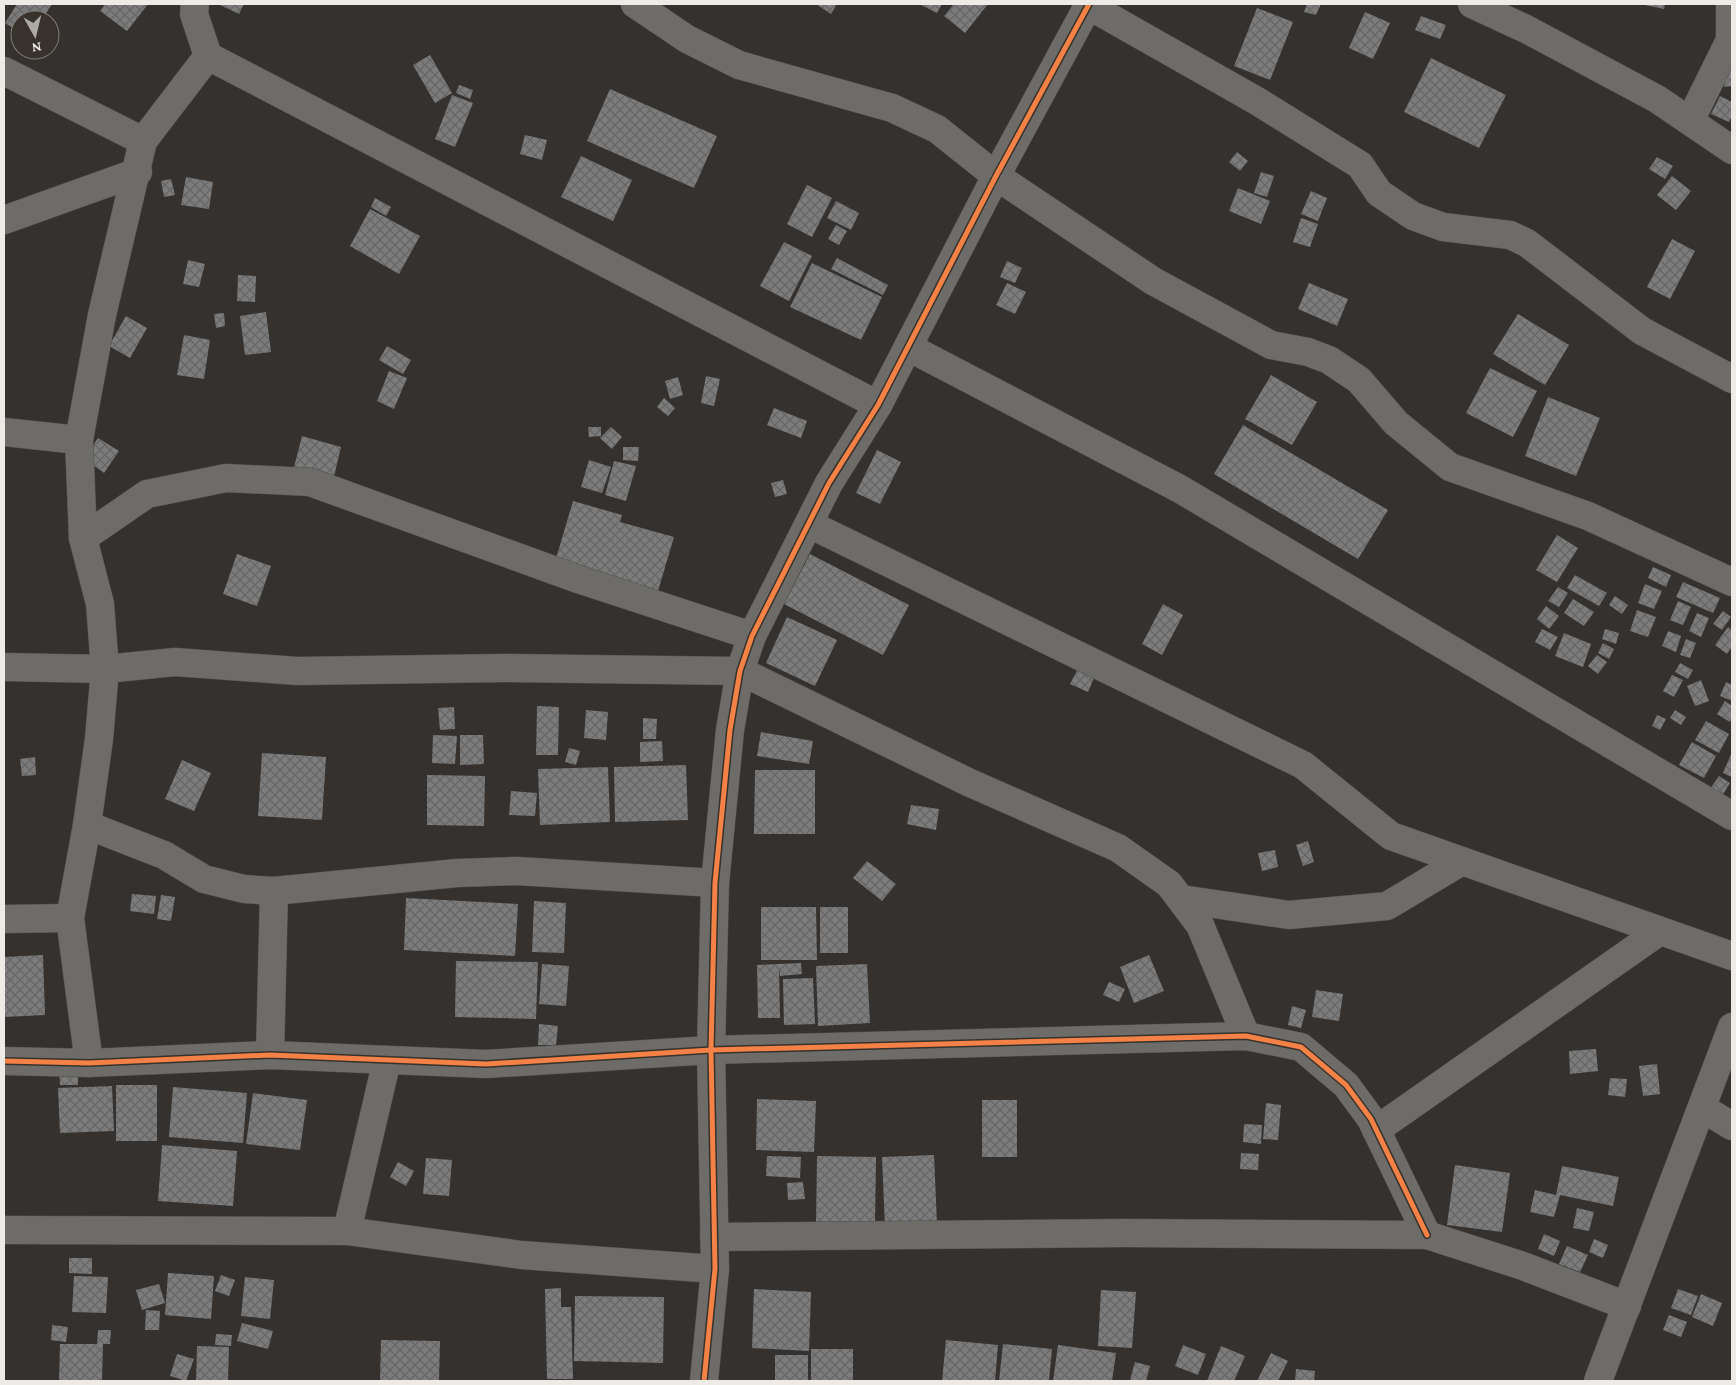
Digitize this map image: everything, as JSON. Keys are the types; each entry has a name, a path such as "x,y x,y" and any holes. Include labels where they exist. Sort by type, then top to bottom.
{"street":[{"path":"194,4 194,14 208,56 878,405"},
{"path":"635,4 687,39 739,65 892,108 937,129 996,176 1154,281 1270,345 1308,352 1329,360 1359,380 1396,423 1450,467 1588,516 1732,582"},
{"path":"704,1381 715,1269 711,1050 715,883 730,730 740,671 752,636 829,483 878,405 996,176 1088,4 1257,101 1360,165 1380,193 1413,216 1443,227 1510,235 1527,243 1642,331 1732,379"},
{"path":"1472,4 1526,29 1657,99 1732,150"},
{"path":"1690,121 1730,40 1730,4"},
{"path":"89,1063 70,918 100,739 105,668 100,604 83,538 79,440 102,315 138,172 143,141 208,56"},
{"path":"4,71 143,141"},
{"path":"4,220 138,172"},
{"path":"908,347 1180,489 1732,816"},
{"path":"4,432 79,440"},
{"path":"83,538 147,494 226,478 310,482 578,579 752,636"},
{"path":"809,524 1303,765 1391,836 1732,956"},
{"path":"4,667 105,668 175,662 297,671 514,668 740,671 968,782 1118,848 1169,884 1200,925 1246,1036"},
{"path":"87,825 164,855 204,879 244,888 274,890 456,872 508,871 715,883"},
{"path":"1181,899 1289,916 1387,906 1462,862"},
{"path":"270,1054 274,890"},
{"path":"4,919 70,918"},
{"path":"1376,1130 1660,931"},
{"path":"1598,1381 1732,1027"},
{"path":"4,1061 89,1063 270,1054 486,1064 711,1050 1246,1036 1301,1047 1346,1085 1376,1130 1427,1235"},
{"path":"347,1231 386,1060"},
{"path":"1702,1108 1732,1126"},
{"path":"4,1230 347,1231 521,1255 715,1269"},
{"path":"714,1237 1125,1233 1427,1235 1523,1266 1627,1306"}],"building":[{"path":"17,4 52,4 48,10 13,10"},
{"path":"105,4 148,4 127,31 100,11"},
{"path":"218,4 244,4 239,14"},
{"path":"816,4 837,4 831,14"},
{"path":"919,4 942,4 937,13"},
{"path":"954,4 988,4 965,33 944,16"},
{"path":"1307,4 1321,4 1316,15 1304,12"},
{"path":"1640,4 1665,4 1664,9"},
{"path":"1257,8 1293,22 1270,80 1234,66"},
{"path":"1365,12 1390,23 1373,59 1349,48"},
{"path":"10,15 10,26 5,23"},
{"path":"1421,16 1446,25 1440,39 1415,30"},
{"path":"430,55 452,93 435,103 413,65"},
{"path":"1431,58 1506,95 1479,148 1404,112"},
{"path":"1732,68 1732,86 1724,87 1721,69"},
{"path":"459,85 473,90 470,99 456,93"},
{"path":"610,89 717,136 694,188 587,141"},
{"path":"452,95 473,103 455,147 435,139"},
{"path":"1720,96 1732,102 1732,116 1729,122 1711,114"},
{"path":"525,135 547,140 542,160 520,154"},
{"path":"1237,152 1248,161 1240,171 1229,162"},
{"path":"581,156 632,180 613,221 561,197"},
{"path":"1657,157 1673,166 1665,179 1649,169"},
{"path":"1261,172 1274,176 1267,197 1254,193"},
{"path":"1672,176 1691,191 1676,210 1657,195"},
{"path":"186,177 213,182 209,209 181,205"},
{"path":"171,179 175,195 164,197 161,181"},
{"path":"807,185 832,198 812,237 787,224"},
{"path":"1238,188 1270,201 1261,224 1229,211"},
{"path":"1311,191 1327,198 1318,221 1301,214"},
{"path":"375,198 391,207 386,216 371,207"},
{"path":"836,201 859,213 851,230 827,218"},
{"path":"370,209 420,236 399,274 350,246"},
{"path":"1301,218 1318,224 1310,247 1293,242"},
{"path":"836,225 847,231 839,245 828,239"},
{"path":"1672,239 1695,251 1670,299 1647,287"},
{"path":"784,242 812,256 789,301 760,286"},
{"path":"837,258 888,285 883,295 831,269"},
{"path":"188,260 205,264 199,287 183,284"},
{"path":"1007,261 1022,268 1015,283 1000,277"},
{"path":"812,263 882,297 861,340 790,307"},
{"path":"238,275 256,276 255,302 237,301"},
{"path":"1007,283 1026,292 1015,314 996,305"},
{"path":"1309,283 1348,299 1337,326 1298,309"},
{"path":"266,312 271,352 245,355 240,316"},
{"path":"224,313 225,326 216,328 214,314"},
{"path":"1518,314 1569,345 1545,385 1493,354"},
{"path":"126,316 147,328 130,358 109,346"},
{"path":"184,335 210,340 204,379 177,375"},
{"path":"387,346 411,360 403,374 379,360"},
{"path":"1490,368 1537,391 1513,437 1466,413"},
{"path":"389,371 407,378 394,409 377,401"},
{"path":"1271,375 1317,402 1292,445 1245,419"},
{"path":"706,376 720,379 714,406 701,403"},
{"path":"678,377 683,395 670,399 665,381"},
{"path":"1548,397 1600,418 1576,476 1525,456"},
{"path":"664,398 675,408 668,416 657,407"},
{"path":"774,408 807,421 801,438 767,425"},
{"path":"1243,425 1388,510 1358,559 1214,474"},
{"path":"588,427 601,427 601,436 589,437"},
{"path":"611,427 622,437 612,449 600,438"},
{"path":"302,436 341,447 332,485 292,475"},
{"path":"98,438 119,451 104,473 84,459"},
{"path":"623,447 639,447 638,461 623,460"},
{"path":"877,450 901,462 880,504 856,493"},
{"path":"589,460 611,467 602,493 581,487"},
{"path":"614,461 636,466 626,501 605,495"},
{"path":"783,480 787,494 775,497 771,483"},
{"path":"573,501 622,515 620,522 674,537 658,591 555,562"},
{"path":"1557,535 1578,548 1557,582 1536,570"},
{"path":"237,554 271,566 257,606 223,594"},
{"path":"810,554 909,605 883,655 784,604"},
{"path":"1653,567 1671,575 1666,587 1648,578"},
{"path":"1575,575 1607,593 1599,606 1567,588"},
{"path":"1683,582 1720,598 1713,613 1676,597"},
{"path":"1645,584 1662,591 1654,609 1638,603"},
{"path":"1558,587 1568,593 1559,607 1548,601"},
{"path":"1615,596 1628,605 1622,614 1609,605"},
{"path":"1573,599 1594,612 1584,626 1564,613"},
{"path":"1678,601 1691,607 1683,625 1670,620"},
{"path":"1163,604 1183,615 1162,655 1142,644"},
{"path":"1546,606 1559,616 1549,629 1537,619"},
{"path":"1637,610 1656,617 1648,637 1630,631"},
{"path":"1723,611 1731,617 1722,630 1713,624"},
{"path":"1697,613 1709,618 1701,637 1689,631"},
{"path":"787,617 837,640 815,686 766,663"},
{"path":"1728,627 1732,630 1732,647 1727,654 1715,645"},
{"path":"1542,629 1558,637 1550,650 1535,642"},
{"path":"1605,629 1619,633 1616,644 1602,639"},
{"path":"1668,631 1681,636 1676,652 1662,646"},
{"path":"1564,633 1591,644 1583,667 1555,656"},
{"path":"1686,639 1696,643 1690,658 1680,655"},
{"path":"1603,643 1614,649 1609,659 1598,653"},
{"path":"1597,655 1607,662 1598,674 1588,666"},
{"path":"1680,663 1693,670 1688,679 1675,672"},
{"path":"1080,665 1096,673 1088,692 1070,684"},
{"path":"1672,675 1683,680 1674,697 1663,691"},
{"path":"1701,680 1709,701 1695,706 1687,686"},
{"path":"1726,682 1732,685 1732,701 1720,696"},
{"path":"1725,701 1732,706 1730,722 1717,714"},
{"path":"537,706 559,707 558,755 536,755"},
{"path":"454,707 455,729 440,730 438,708"},
{"path":"586,710 608,712 606,740 584,738"},
{"path":"1675,710 1686,717 1681,725 1670,718"},
{"path":"1657,715 1666,719 1660,730 1652,726"},
{"path":"643,718 657,719 656,739 643,739"},
{"path":"1706,721 1729,734 1719,753 1695,740"},
{"path":"761,732 813,741 809,764 757,756"},
{"path":"433,735 457,736 455,764 432,763"},
{"path":"460,735 483,735 484,764 460,765"},
{"path":"662,741 663,761 640,762 640,742"},
{"path":"1692,742 1716,756 1704,778 1679,765"},
{"path":"569,748 580,751 576,765 565,762"},
{"path":"1732,752 1732,777 1723,773"},
{"path":"262,753 326,757 322,820 258,816"},
{"path":"35,757 36,775 22,776 20,759"},
{"path":"182,760 211,773 194,811 165,799"},
{"path":"686,765 688,820 615,822 614,767"},
{"path":"608,767 610,822 540,825 538,769"},
{"path":"755,770 815,770 815,834 754,834"},
{"path":"427,775 485,776 484,826 427,825"},
{"path":"1719,776 1730,783 1722,796 1710,789"},
{"path":"511,791 537,793 535,816 509,815"},
{"path":"911,805 939,809 936,830 907,824"},
{"path":"1308,841 1314,862 1303,866 1296,845"},
{"path":"1275,850 1278,867 1262,871 1258,853"},
{"path":"867,861 896,884 882,901 853,878"},
{"path":"132,894 156,896 154,914 130,911"},
{"path":"161,895 175,897 171,921 157,919"},
{"path":"406,898 518,904 515,956 404,950"},
{"path":"534,901 566,903 564,953 532,952"},
{"path":"761,907 816,907 817,960 761,960"},
{"path":"820,907 848,907 848,953 820,953"},
{"path":"43,955 45,1015 4,1017 4,957"},
{"path":"1149,955 1164,991 1134,1003 1120,967"},
{"path":"456,961 538,962 536,1019 455,1017"},
{"path":"801,963 802,974 780,976 779,968 780,1018 758,1018 757,965"},
{"path":"542,964 569,966 566,1006 539,1004"},
{"path":"867,964 870,1023 818,1026 816,966"},
{"path":"813,978 815,1024 784,1025 783,979"},
{"path":"1109,982 1125,989 1119,1002 1103,995"},
{"path":"1316,990 1343,994 1339,1021 1312,1017"},
{"path":"1292,1006 1306,1010 1301,1028 1288,1025"},
{"path":"539,1024 558,1026 556,1045 538,1045"},
{"path":"1596,1049 1598,1071 1570,1074 1569,1051"},
{"path":"1657,1064 1660,1094 1643,1096 1639,1066"},
{"path":"78,1066 78,1085 60,1085 59,1067"},
{"path":"1610,1078 1627,1079 1625,1097 1608,1095"},
{"path":"116,1085 157,1085 157,1141 116,1141"},
{"path":"112,1086 114,1131 60,1133 58,1088"},
{"path":"173,1087 247,1093 243,1143 169,1137"},
{"path":"253,1093 307,1100 300,1150 246,1144"},
{"path":"757,1099 816,1101 814,1152 756,1150"},
{"path":"982,1100 1017,1100 1017,1157 982,1157"},
{"path":"1266,1103 1281,1105 1278,1140 1263,1139"},
{"path":"1244,1124 1262,1125 1261,1144 1243,1142"},
{"path":"162,1145 237,1151 233,1206 158,1201"},
{"path":"1241,1153 1259,1154 1258,1170 1240,1169"},
{"path":"934,1155 937,1224 885,1227 882,1157"},
{"path":"767,1156 801,1157 800,1178 766,1176"},
{"path":"817,1156 876,1157 875,1223 816,1223"},
{"path":"426,1158 452,1160 449,1196 423,1194"},
{"path":"398,1162 414,1171 406,1186 390,1177"},
{"path":"1455,1165 1510,1173 1502,1232 1447,1225"},
{"path":"1562,1166 1619,1177 1613,1206 1560,1195 1554,1217 1530,1212 1535,1190 1556,1195"},
{"path":"803,1182 805,1199 788,1200 787,1183"},
{"path":"1577,1208 1594,1212 1589,1231 1573,1228"},
{"path":"1544,1234 1560,1241 1554,1256 1538,1249"},
{"path":"1594,1239 1608,1245 1603,1258 1589,1252"},
{"path":"1567,1246 1588,1255 1580,1272 1559,1264"},
{"path":"69,1258 92,1258 92,1274 69,1273"},
{"path":"168,1273 214,1276 211,1319 165,1315"},
{"path":"221,1275 235,1280 229,1296 215,1291"},
{"path":"74,1276 108,1277 106,1313 72,1312"},
{"path":"245,1277 274,1280 270,1319 241,1316"},
{"path":"159,1284 165,1303 142,1310 136,1290"},
{"path":"561,1288 561,1307 571,1307 573,1379 547,1379 545,1289"},
{"path":"754,1289 811,1292 809,1351 752,1348"},
{"path":"1678,1289 1698,1296 1691,1315 1671,1308"},
{"path":"1101,1290 1136,1292 1132,1348 1098,1346"},
{"path":"1701,1294 1722,1303 1713,1326 1692,1317"},
{"path":"575,1296 664,1297 663,1363 574,1361"},
{"path":"146,1310 160,1311 159,1330 145,1330"},
{"path":"1669,1315 1687,1322 1681,1337 1663,1330"},
{"path":"242,1323 273,1331 268,1349 237,1341"},
{"path":"52,1325 68,1327 66,1342 51,1340"},
{"path":"98,1330 111,1330 110,1344 103,1344 102,1381 59,1381 60,1344 97,1344"},
{"path":"216,1334 232,1335 231,1346 215,1345"},
{"path":"381,1340 440,1341 439,1381 380,1381"},
{"path":"946,1340 998,1345 995,1381 942,1381"},
{"path":"1003,1344 1052,1349 1049,1381 999,1381"},
{"path":"1058,1345 1116,1353 1112,1381 1053,1381"},
{"path":"1183,1345 1206,1354 1198,1375 1175,1366"},
{"path":"197,1346 229,1347 228,1381 196,1381"},
{"path":"1221,1346 1245,1356 1234,1381 1207,1381"},
{"path":"811,1349 853,1349 853,1381 811,1381"},
{"path":"1271,1353 1288,1361 1278,1381 1257,1381"},
{"path":"177,1354 194,1359 186,1381 170,1376"},
{"path":"775,1355 808,1355 808,1381 775,1381"},
{"path":"1135,1362 1150,1366 1146,1381 1130,1380"},
{"path":"1296,1369 1315,1371 1314,1381 1295,1381"}],"cycle path":[{"path":"704,1381 715,1269 711,1050 715,883 730,730 740,671 752,636 829,483 878,405 996,176 1089,4"},
{"path":"4,1061 89,1063 270,1055 486,1064 711,1050 1246,1036 1301,1047 1346,1085 1371,1119 1427,1235"}]}
